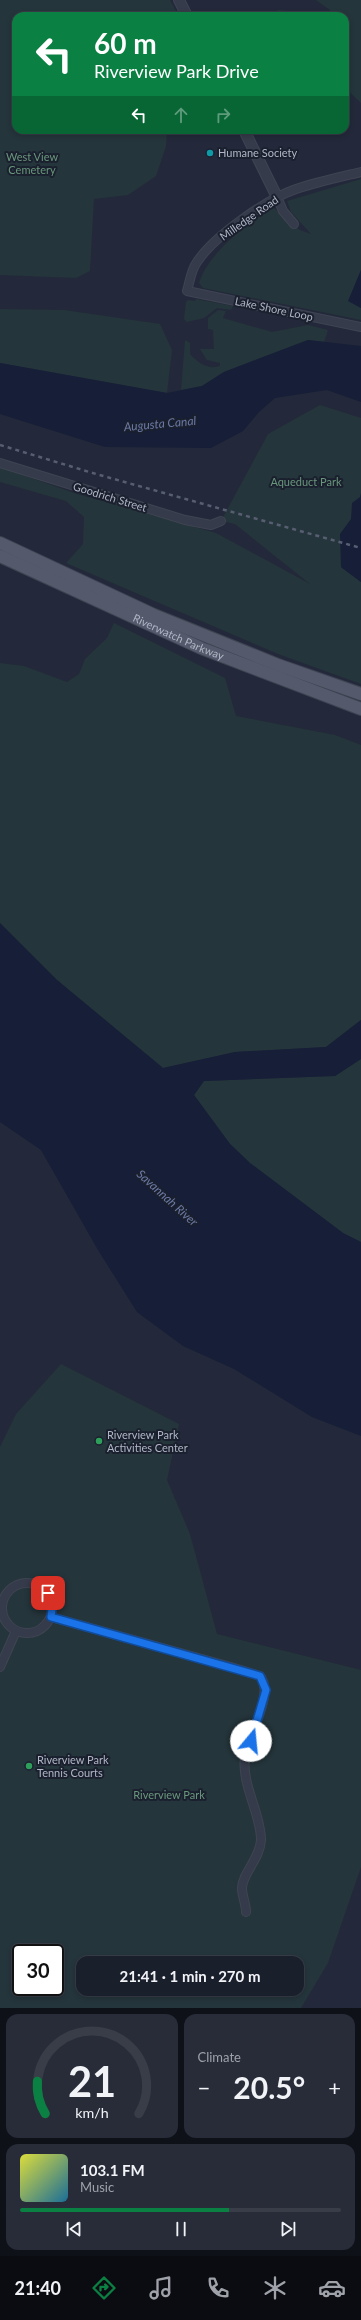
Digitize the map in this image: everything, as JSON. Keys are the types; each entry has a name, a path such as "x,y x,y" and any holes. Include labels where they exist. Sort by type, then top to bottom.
{"main road":[{"name":"Riverwatch Parkway","path":"0,543 154,615 278,666 361,694"},
{"name":"Riverwatch Parkway","path":"0,556 200,648 361,709"}],"street":[{"path":"179,0 185,12"},
{"path":"246,134 283,211 294,224"},
{"name":"Milledge Road","path":"187,291 193,269 211,245 247,217 277,197 296,189 361,172"},
{"name":"Lake Shore Loop","path":"187,291 361,327"},
{"name":"Goodrich Street","path":"0,463 185,520 211,525 221,521"},
{"path":"26,1583 34,1584 48,1593 52,1609 51,1617 40,1630 24,1633 16,1631 4,1619 1,1602 5,1595 14,1586 26,1583"},
{"path":"51,1617 231,1667 260,1676 263,1679 266,1690 245,1756 246,1775 261,1839 257,1857 241,1887 246,1912"},
{"path":"0,1667 16,1631"}],"green space":[{"name":"West View Cemetery","path":"0,0 170,0 177,12 12,12 12,134 167,134 166,146 156,176 128,195 94,199 90,271 76,278 0,275"},
{"path":"316,0 361,0 361,103 349,92 349,12 330,12 330,10"},
{"path":"279,10 300,12 271,12"},
{"path":"361,179 361,270 349,301 361,308 361,320 203,288 199,283 203,272 219,250 252,221 274,208 300,230 311,234 291,212 287,201"},
{"path":"196,299 233,306 231,310 217,308 204,318 187,322 184,319 186,302 188,300 195,301"},
{"path":"0,309 64,310 160,324 172,350 167,393 0,363"},
{"path":"218,310 226,311 223,318 272,332 308,325 328,330 324,342 308,340 224,372 202,386 181,390 185,340 190,343 190,354 196,360 211,367 220,366 220,363 207,360 200,349 214,349 213,330 208,329 208,318"},
{"name":"Aqueduct Park","path":"320,405 361,418 361,556 341,551 341,567 361,582 361,684 278,654 66,563 83,544 84,517 66,501 0,482 0,467 77,494 216,533 310,584 235,524 221,521 268,434"},
{"path":"114,623 225,678 236,716 335,735 361,745 361,1020 326,1047 235,1052 163,1068 57,980 0,923 0,663 24,666 67,682 79,674 85,659 107,638"},
{"path":"361,1059 361,1242 343,1233 250,1163 230,1144 194,1095 204,1081 335,1076"},
{"name":"Riverview Park","path":"61,1364 179,1424 167,1480 190,1534 217,1634 361,1670 361,1867 328,1963 301,2008 0,2008 0,1447 16,1414"}],"water":[{"path":"361,270 361,308 348,301"},
{"name":"Augusta Canal","path":"308,340 361,346 361,402 327,390 275,398 259,412 243,431 211,448 105,447 0,414 0,363 167,393 202,386 224,372"},
{"path":"361,493 361,582 341,567 340,534 351,519 352,503 360,497"},
{"name":"Savannah River","path":"0,923 57,980 163,1068 235,1052 326,1047 361,1020 361,1059 335,1076 204,1081 194,1095 230,1144 250,1163 343,1233 361,1242 361,1436 312,1417 234,1369 183,1346 137,1312 98,1250 41,1150 0,1122"}],"railway":[{"path":"0,445 96,474 361,548"}],"place":[{"name":"Humane Society","path":"210,153"},
{"name":"Riverview Park Activities Center","path":"99,1441"},
{"name":"Riverview Park Tennis Courts","path":"29,1766"}],"route":[{"path":"48,1593 52,1609 51,1617 260,1676 263,1679 266,1690 251,1741"}]}
